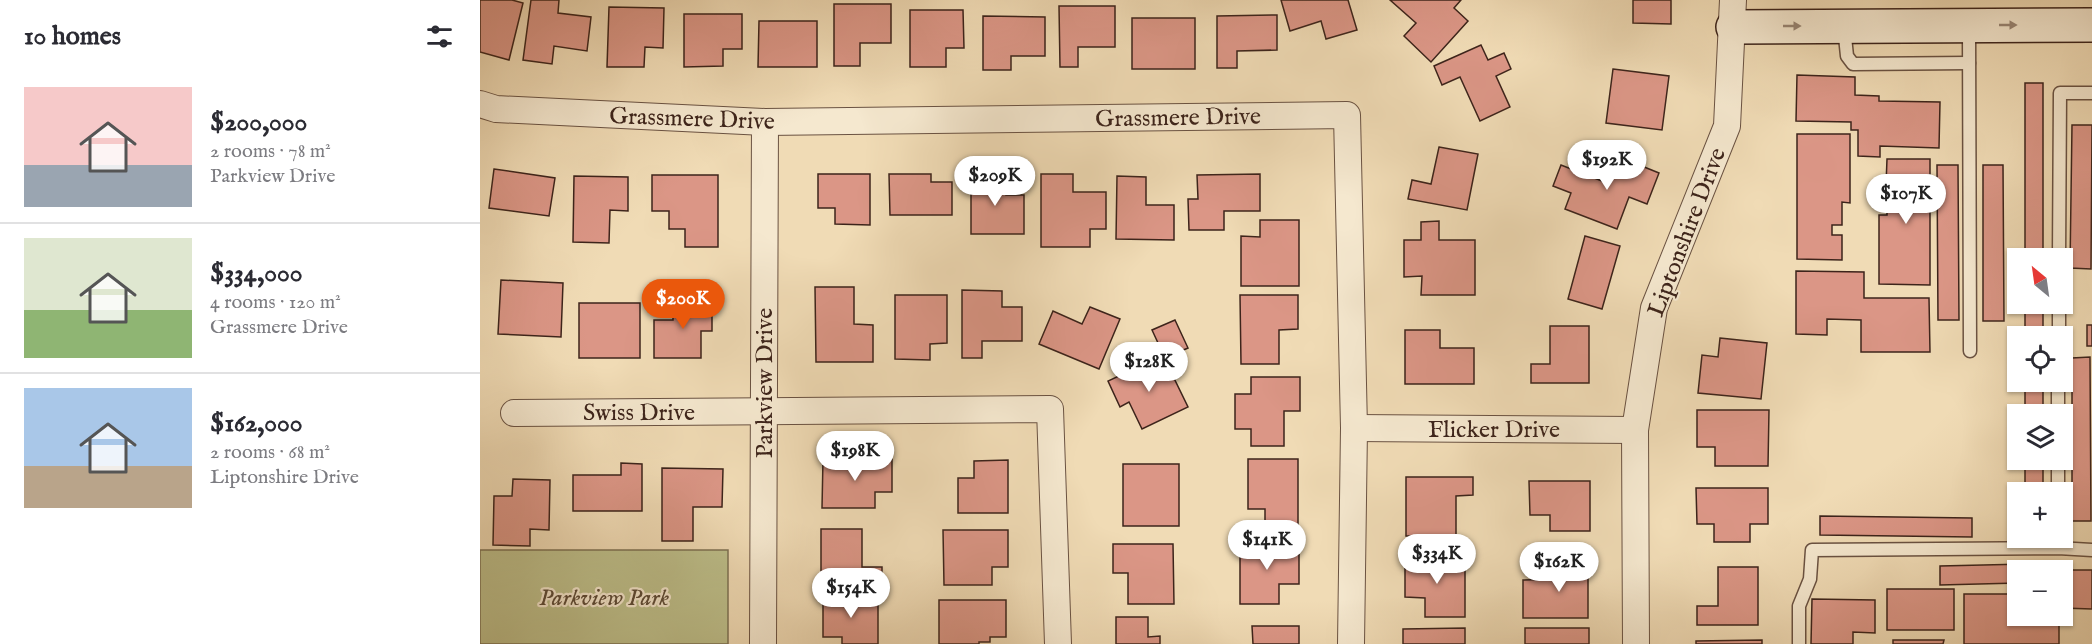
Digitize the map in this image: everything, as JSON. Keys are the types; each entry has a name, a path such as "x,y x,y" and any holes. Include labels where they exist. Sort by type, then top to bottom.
{"street":[{"path":"1733,13 1844,26 2092,25"},
{"name":"Liptonshire Drive","path":"1636,644 1635,429 1654,308 1727,126 1733,13"},
{"name":"Grassmere Drive","path":"480,104 496,109 765,122 1347,115 1354,428 1351,644"},
{"name":"Parkview Drive","path":"763,644 765,122"},
{"name":"Swiss Drive","path":"514,413 1050,409 1058,644"},
{"name":"Flicker Drive","path":"1354,428 1635,429"}],"lane":[{"path":"1969,25 1970,351"},
{"path":"1844,26 1847,56 1853,64 1970,63"},
{"path":"2059,248 2060,93 2092,93"},
{"path":"1799,644 1799,606 1810,579 1812,550 2007,544"},
{"path":"2073,546 2092,550"}],"green space":[{"name":"Parkview Park","path":"480,550 728,550 728,644 480,644"}],"building":[{"path":"480,0 512,0 523,3 509,60 480,52"},
{"path":"531,0 559,0 558,13 591,17 587,51 554,46 552,64 523,60"},
{"path":"1281,0 1348,0 1357,30 1326,39 1321,21 1290,31"},
{"path":"1390,0 1461,0 1454,8 1468,21 1431,62 1404,36 1416,23"},
{"path":"1633,0 1671,0 1671,24 1633,23"},
{"path":"834,4 891,4 891,43 860,43 860,66 834,66"},
{"path":"1059,6 1115,6 1115,47 1078,47 1078,67 1060,67"},
{"path":"609,7 664,8 663,48 645,47 644,67 607,67"},
{"path":"910,10 963,10 964,48 946,48 946,67 910,67"},
{"path":"684,14 742,14 742,49 723,49 723,66 684,67"},
{"path":"1277,15 1277,50 1237,51 1237,68 1217,68 1217,16"},
{"path":"983,16 1045,17 1045,56 1011,56 1011,70 983,70"},
{"path":"1132,18 1195,18 1195,69 1132,69"},
{"path":"759,21 817,21 817,67 758,67"},
{"path":"1481,45 1488,60 1504,53 1511,69 1496,76 1510,107 1480,121 1460,77 1442,85 1434,66"},
{"path":"1613,69 1669,76 1662,130 1606,123"},
{"path":"1797,75 1855,77 1855,95 1879,96 1879,101 1940,102 1939,148 1880,146 1880,157 1858,156 1858,130 1851,130 1851,122 1796,121"},
{"path":"2025,83 2043,83 2043,248 2025,248"},
{"path":"2072,125 2092,125 2091,269 2073,268 2073,248 2070,248"},
{"path":"1797,134 1850,134 1850,203 1842,202 1842,225 1832,225 1832,235 1842,235 1842,260 1797,259"},
{"path":"1439,147 1478,154 1467,210 1408,199 1412,180 1431,184"},
{"path":"1617,156 1659,173 1647,204 1629,197 1617,229 1565,209 1571,193 1553,186 1561,165 1607,183"},
{"path":"1887,159 1930,159 1930,285 1879,284 1879,215 1887,215 1887,194 1897,194 1897,186 1886,185"},
{"path":"1937,165 1958,165 1959,320 1938,320"},
{"path":"1983,165 2003,165 2004,321 1983,321"},
{"path":"494,169 555,178 549,216 489,208"},
{"path":"818,174 870,174 870,225 835,224 835,208 818,208"},
{"path":"889,174 931,174 931,182 952,182 952,215 890,215"},
{"path":"1041,174 1073,174 1073,192 1106,192 1106,229 1090,229 1090,247 1041,247"},
{"path":"1260,174 1260,211 1224,211 1224,230 1189,230 1188,199 1198,199 1197,175"},
{"path":"652,175 718,175 718,247 685,247 685,229 669,229 669,211 652,211"},
{"path":"971,175 1006,175 1006,195 1024,195 1024,234 971,234"},
{"path":"574,176 628,177 628,211 610,210 609,243 573,242"},
{"path":"1117,176 1146,177 1146,205 1174,205 1174,240 1116,239"},
{"path":"1260,220 1299,220 1299,286 1241,286 1241,236 1260,237"},
{"path":"1439,221 1439,240 1475,240 1475,295 1421,295 1422,276 1404,277 1404,240 1421,240 1421,222"},
{"path":"1585,236 1620,246 1602,309 1568,299"},
{"path":"1796,271 1864,272 1864,298 1929,298 1930,352 1861,352 1861,320 1827,319 1827,335 1796,334"},
{"path":"501,280 563,283 561,337 498,334"},
{"path":"815,287 854,287 854,324 873,325 873,362 816,362"},
{"path":"962,290 1002,291 1002,307 1022,307 1022,341 982,341 982,358 962,358"},
{"path":"895,295 947,295 947,343 930,344 930,360 895,359"},
{"path":"1240,295 1298,295 1298,329 1279,330 1279,364 1241,364"},
{"path":"673,301 712,301 712,331 701,331 701,358 654,358 654,320 673,320"},
{"path":"579,303 640,303 640,358 579,358"},
{"path":"1090,307 1120,319 1099,369 1039,344 1053,311 1082,324"},
{"path":"2025,314 2043,314 2043,326 2025,326"},
{"path":"1175,320 1188,348 1165,358 1152,330"},
{"path":"2087,325 2092,325 2092,346 2087,346"},
{"path":"1550,326 1589,326 1589,383 1531,383 1531,364 1550,364"},
{"path":"1405,330 1440,330 1440,348 1474,348 1474,384 1405,384"},
{"path":"1720,338 1767,343 1761,399 1698,393 1702,355 1718,357"},
{"path":"2090,357 2091,521 2073,521 2073,358"},
{"path":"1155,359 1161,372 1169,368 1188,407 1142,429 1129,402 1120,407 1108,381"},
{"path":"1251,377 1300,377 1300,411 1284,411 1284,446 1251,446 1251,429 1235,429 1235,394 1251,394"},
{"path":"2025,392 2043,392 2043,404 2025,404"},
{"path":"1697,410 1769,410 1768,466 1715,466 1715,447 1697,447"},
{"path":"823,459 892,459 892,492 875,492 875,508 822,508"},
{"path":"1248,459 1298,459 1298,525 1265,525 1265,509 1248,509"},
{"path":"1008,460 1008,513 958,513 958,478 974,478 974,461"},
{"path":"621,463 642,464 642,511 573,511 573,475 621,475"},
{"path":"1123,464 1179,464 1179,526 1123,526"},
{"path":"662,468 723,469 722,507 693,507 693,541 662,541"},
{"path":"2025,470 2043,470 2043,482 2025,482"},
{"path":"1406,477 1473,477 1473,495 1456,496 1456,536 1406,536"},
{"path":"513,479 550,480 549,530 530,529 530,546 493,545 494,496 512,496"},
{"path":"1529,481 1590,481 1590,531 1550,531 1550,515 1530,515"},
{"path":"1696,488 1768,488 1768,524 1750,524 1750,542 1714,542 1714,524 1697,524"},
{"path":"1820,516 1972,518 1972,537 1820,535"},
{"path":"821,529 862,529 862,567 882,567 882,587 821,587"},
{"path":"943,530 1008,530 1008,567 992,567 992,585 944,585"},
{"path":"1113,544 1173,544 1174,604 1128,604 1128,573 1113,573"},
{"path":"1240,544 1299,544 1299,584 1279,584 1279,604 1240,604"},
{"path":"1405,558 1465,558 1465,617 1425,617 1425,598 1405,597"},
{"path":"1555,560 1588,560 1588,618 1523,618 1523,580 1555,579"},
{"path":"2007,564 2007,583 1940,585 1940,566"},
{"path":"1718,567 1758,567 1758,625 1697,625 1697,606 1718,606"},
{"path":"2073,570 2092,570 2092,609 2073,608"},
{"path":"1887,589 1954,589 1954,630 1887,630"},
{"path":"1964,594 2007,594 2007,626 2059,626 2059,644 1964,644"},
{"path":"823,597 878,597 878,644 842,644 842,637 823,637"},
{"path":"1812,599 1875,600 1875,633 1853,632 1853,644 1811,644"},
{"path":"939,600 1006,600 1006,637 990,637 990,642 979,642 979,644 939,644"},
{"path":"1116,617 1148,617 1148,637 1160,636 1160,644 1116,644"},
{"path":"1252,626 1299,626 1299,644 1253,644"},
{"path":"1465,628 1465,644 1403,644 1403,629"},
{"path":"1525,628 1589,628 1589,644 1525,644"},
{"path":"1762,640 1762,644 1696,644 1696,641"},
{"path":"1893,640 1944,640 1943,644 1893,644"}]}
